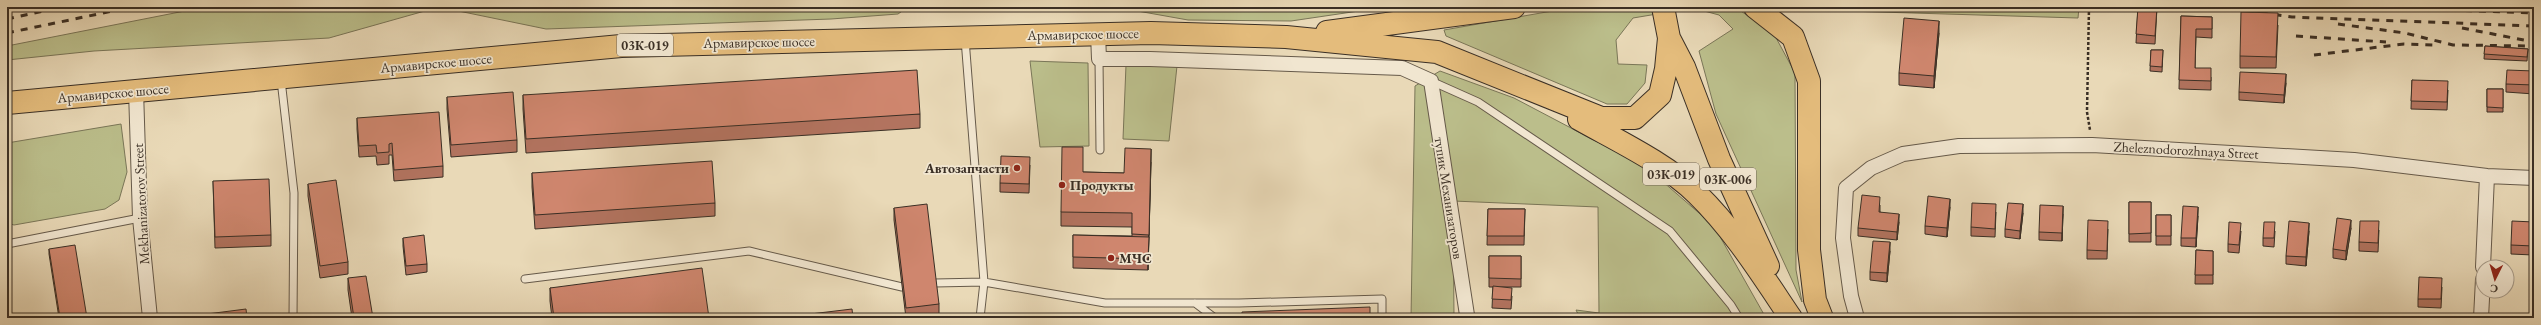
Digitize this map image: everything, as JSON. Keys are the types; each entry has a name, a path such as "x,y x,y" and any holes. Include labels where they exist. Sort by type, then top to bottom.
{"main road":[{"path":"1286,37 1437,19 1514,7"},
{"name":"03К-006","path":"1663,7 1668,38 1684,67 1719,159 1791,318"},
{"path":"1755,7 1793,37 1808,81 1809,250 1815,300 1822,318"},
{"name":"Армавирское шоссе","path":"7,103 621,46 1098,33 1286,37 1437,52 1507,80"},
{"path":"1507,80 1601,118 1635,118 1660,94 1666,69 1668,38"},
{"name":"03К-019","path":"1507,80 1645,156 1696,193 1737,239 1791,318"}],"street":[{"path":"1098,33 1099,59 1150,59 1402,68 1430,81"},
{"name":"тупик Механизаторов","path":"1430,81 1467,314"},
{"name":"Mekhanizatorov Street","path":"136,90 140,218 150,318"},
{"name":"Zheleznodorozhnaya Street","path":"1857,318 1851,296 1843,238 1846,188 1871,168 1903,154 1959,146 2092,145 2354,160 2487,176 2534,178"},
{"path":"2484,259 2487,176"},
{"path":"2481,318 2482,299"}],"lane":[{"path":"965,37 984,282 980,318"},
{"path":"1099,59 1100,150"},
{"path":"281,78 294,193 293,318"},
{"path":"1430,81 1478,102 1670,231 1731,305 1738,318"},
{"path":"7,244 140,218"},
{"path":"525,279 749,251 902,287"},
{"path":"935,283 984,282 1105,303 1195,303 1382,298 1382,318"},
{"path":"1195,303 1215,318"}],"path":[{"path":"2089,7 2088,112 2092,145"}],"green space":[{"path":"205,7 439,7 329,38 94,51 7,60 7,46"},
{"path":"439,7 908,7 898,14 831,19 546,29"},
{"path":"1115,7 1386,7 1291,21 1188,20"},
{"path":"1575,7 1729,7 1738,9 1774,34 1795,73 1796,270 1802,302 1716,114 1699,51 1733,29 1719,15 1693,8 1633,18 1616,40 1618,64 1647,65 1645,83 1627,104 1607,104 1446,36 1444,30"},
{"path":"1805,7 2079,7 2078,18 1813,10"},
{"path":"1030,61 1088,63 1089,146 1040,147"},
{"path":"1126,65 1177,66 1169,141 1123,139"},
{"path":"1440,71 1514,98 1647,168 1714,226 1766,318 1580,318 1576,310 1599,313 1598,207 1453,201 1454,318 1411,318 1415,86"},
{"path":"121,124 127,172 119,200 105,209 14,225 7,223 7,143"}],"building":[{"path":"2138,7 2157,7 2155,36 2136,34"},
{"path":"2241,12 2278,13 2276,57 2240,56"},
{"path":"2181,16 2212,17 2212,29 2196,29 2195,68 2211,68 2211,81 2179,80"},
{"path":"1904,18 1939,21 1934,76 1899,73"},
{"path":"2485,46 2528,49 2527,57 2484,54"},
{"path":"2151,50 2163,50 2162,67 2150,66"},
{"path":"917,70 920,114 526,139 523,95"},
{"path":"2507,70 2534,71 2534,85 2506,84"},
{"path":"2240,72 2286,74 2284,95 2239,92"},
{"path":"2412,80 2448,81 2447,102 2411,101"},
{"path":"2487,89 2503,89 2503,108 2487,107"},
{"path":"513,92 517,140 451,145 447,97"},
{"path":"439,112 443,166 394,170 392,143 389,144 389,152 377,153 376,145 359,146 357,118"},
{"path":"1062,147 1083,147 1083,172 1124,173 1125,148 1151,149 1149,235 1132,234 1132,213 1061,212"},
{"path":"1001,156 1030,157 1029,184 1000,183"},
{"path":"712,161 715,203 535,215 532,173"},
{"path":"269,179 271,235 215,237 213,181"},
{"path":"336,180 348,262 320,266 308,184"},
{"path":"1862,195 1880,197 1879,212 1899,214 1897,232 1858,228"},
{"path":"1928,196 1950,199 1947,228 1925,226"},
{"path":"2129,202 2151,202 2151,233 2129,234"},
{"path":"1972,203 1996,204 1995,229 1971,227"},
{"path":"2008,203 2023,204 2020,231 2005,229"},
{"path":"927,204 939,304 906,308 894,208"},
{"path":"2040,205 2063,206 2062,233 2039,232"},
{"path":"2183,206 2198,207 2196,238 2181,238"},
{"path":"1488,209 1525,209 1524,236 1487,236"},
{"path":"2156,215 2171,215 2171,236 2156,236"},
{"path":"2337,218 2351,220 2346,251 2333,249"},
{"path":"2088,220 2108,221 2107,251 2087,250"},
{"path":"2289,221 2309,223 2306,257 2286,256"},
{"path":"2360,221 2379,221 2378,243 2359,242"},
{"path":"2512,221 2534,222 2533,246 2511,245"},
{"path":"2229,222 2241,223 2239,245 2228,244"},
{"path":"2264,222 2275,222 2274,238 2263,238"},
{"path":"424,235 427,264 406,266 403,238"},
{"path":"1073,235 1149,237 1148,259 1073,257"},
{"path":"1873,241 1890,242 1887,273 1870,272"},
{"path":"75,245 87,318 60,318 49,249"},
{"path":"2196,250 2213,251 2213,275 2195,275"},
{"path":"1489,256 1521,256 1521,279 1489,278"},
{"path":"702,268 709,318 554,318 550,288"},
{"path":"366,276 373,318 354,318 348,278"},
{"path":"2419,277 2442,278 2441,299 2418,299"},
{"path":"1493,286 1512,288 1511,300 1492,299"},
{"path":"1370,307 1370,318 1242,318 1242,312"},
{"path":"246,309 247,318 208,318 207,314"},
{"path":"852,309 853,318 777,318"},
{"path":"2411,315 2441,317 2441,318 2410,318"}],"railway":[{"path":"7,19 62,7"},
{"path":"7,33 132,7"},
{"path":"2219,7 2292,17 2534,26"},
{"path":"2367,7 2534,13"},
{"path":"2338,24 2405,33 2453,45 2534,46"},
{"path":"2462,28 2534,42"},
{"path":"2296,36 2386,42"},
{"path":"2314,55 2404,44 2436,45"}],"place":[{"name":"Автозапчасти","path":"1017,168"},
{"name":"Продукты","path":"1062,185"},
{"name":"МЧС","path":"1111,258"}]}
